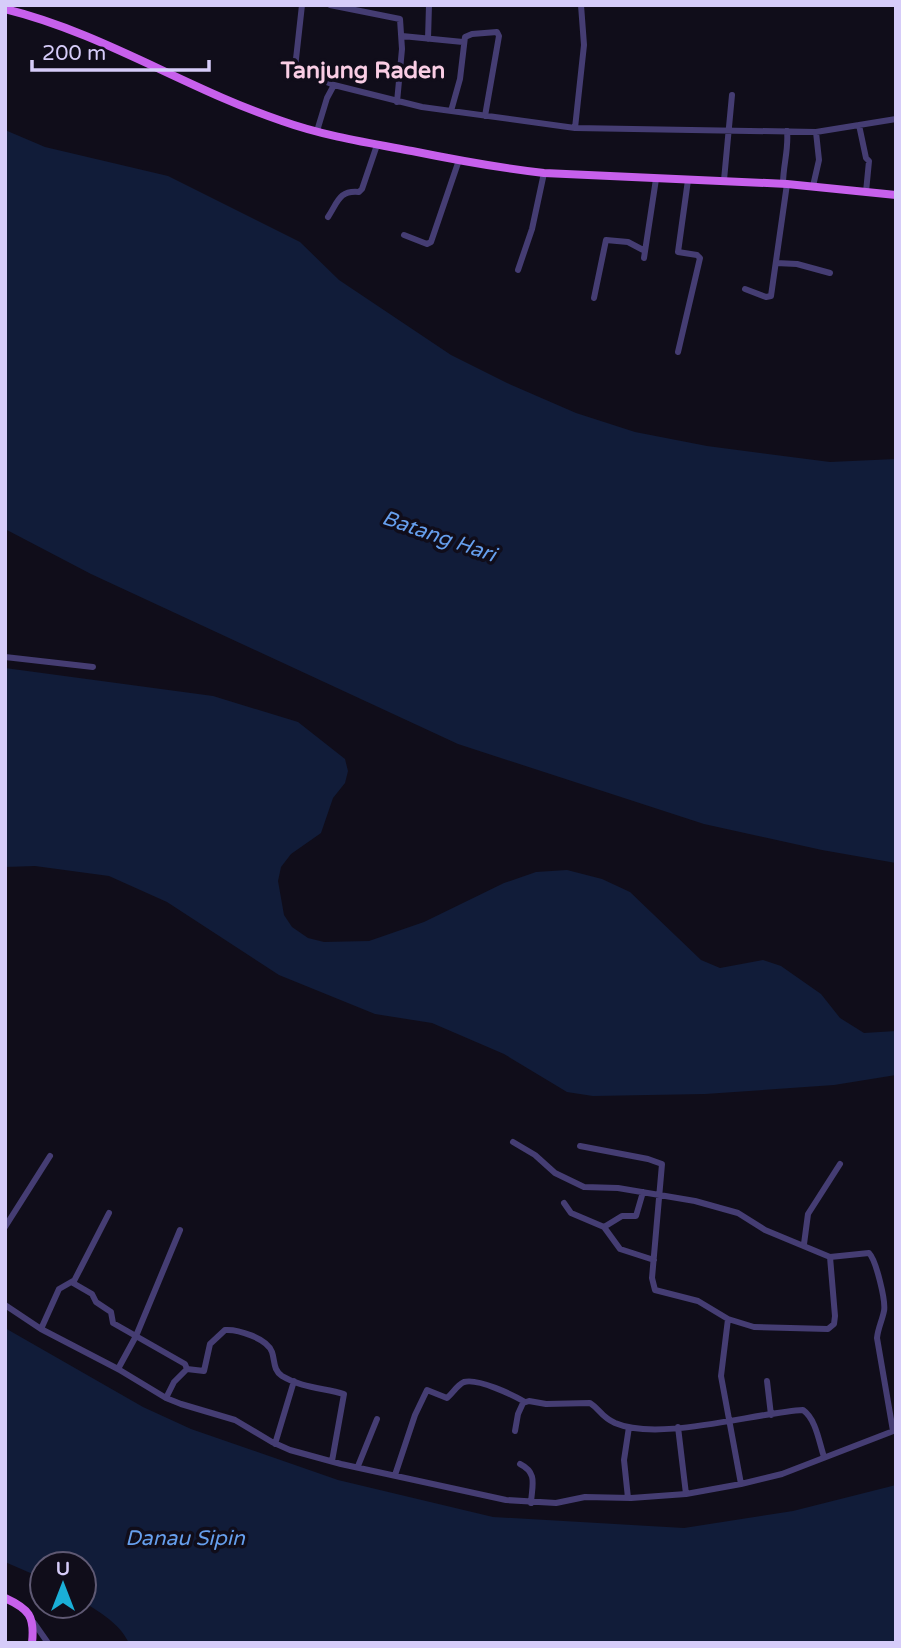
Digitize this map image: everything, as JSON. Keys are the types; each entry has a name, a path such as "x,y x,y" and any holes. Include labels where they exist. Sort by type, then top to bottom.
{"main road":[{"path":"5,9 44,18 282,121 377,145 544,173 724,180 896,195"},
{"path":"5,1598 22,1606 34,1623 32,1643"}],"street":[{"path":"302,5 295,68 334,85 397,102 575,128 816,132 896,119"},
{"path":"428,39 429,5"},
{"path":"575,128 584,45 581,5"},
{"path":"335,6 400,19 402,36 397,102"},
{"path":"451,111 460,79 466,35 499,33 485,116"},
{"path":"402,36 463,42"},
{"path":"317,131 334,85"},
{"path":"724,180 732,94"},
{"path":"859,125 869,162 866,192"},
{"path":"745,289 766,297 771,296 785,184 784,159 789,148 787,131"},
{"path":"813,186 819,160 816,132"},
{"path":"328,217 344,194 362,189 377,145"},
{"path":"404,235 428,244 431,242 459,160"},
{"path":"518,270 532,229 544,173"},
{"path":"594,298 606,240 628,242 645,254 656,179"},
{"path":"678,352 700,258 678,252 688,180"},
{"path":"776,263 797,264 830,273"},
{"path":"5,657 93,667"},
{"path":"5,1305 41,1329 118,1369 166,1398 235,1420 275,1444 332,1461 475,1494 531,1503 556,1503 585,1497 628,1498 686,1494 741,1484 782,1474 894,1431 877,1338 878,1326 885,1309 873,1258 867,1252 831,1257 765,1230 738,1213 660,1195 608,1186 579,1185 555,1173 535,1155 513,1142"},
{"path":"580,1146 661,1163 652,1278 655,1290 698,1301 728,1319 766,1329 831,1327 835,1316 831,1257"},
{"path":"6,1225 50,1156"},
{"path":"804,1244 808,1214 840,1164"},
{"path":"604,1227 622,1216 636,1216 642,1192"},
{"path":"564,1203 571,1213 604,1227 620,1249 654,1260"},
{"path":"41,1329 59,1289 73,1281 109,1213"},
{"path":"118,1369 136,1336 180,1230"},
{"path":"73,1281 74,1285 92,1294 96,1302 111,1312 113,1323 185,1364 187,1369"},
{"path":"728,1319 721,1376 741,1484"},
{"path":"187,1369 204,1371 211,1344 221,1331 228,1329 263,1342 272,1350 277,1371 317,1390 344,1394 332,1461"},
{"path":"166,1398 174,1382 187,1369"},
{"path":"275,1444 294,1381"},
{"path":"395,1475 415,1415 427,1390 446,1398 460,1384 470,1381 504,1391 525,1402 590,1403 599,1414 629,1427 678,1427 798,1411 807,1413 824,1457"},
{"path":"767,1381 771,1415"},
{"path":"515,1431 518,1415 525,1402"},
{"path":"358,1466 377,1419"},
{"path":"628,1498 624,1460 629,1427"},
{"path":"678,1427 686,1494"},
{"path":"520,1464 530,1469 533,1474 531,1503"},
{"path":"34,1623 48,1643"}],"water":[{"name":"Batang Hari","path":"5,130 45,147 168,176 300,242 339,280 451,355 576,413 635,432 707,446 830,462 896,459 896,863 704,824 458,744 91,574 5,529"},
{"path":"5,668 213,696 298,722 345,759 348,771 345,783 333,798 321,833 291,854 281,867 278,881 284,915 292,927 308,938 324,942 369,941 424,922 504,883 536,872 567,870 602,879 630,892 701,960 720,968 763,960 781,966 821,994 840,1018 864,1033 896,1031 896,1075 834,1085 705,1094 593,1096 567,1092 504,1054 432,1023 375,1014 279,975 167,902 109,876 35,866 5,867"},
{"name":"Danau Sipin","path":"5,1328 143,1407 191,1429 338,1480 493,1517 684,1528 793,1511 896,1485 896,1643 129,1643 115,1624 98,1611 98,1550 28,1550 28,1572 5,1562"}],"district":[{"name":"Tanjung Raden","path":"363,70"}]}
